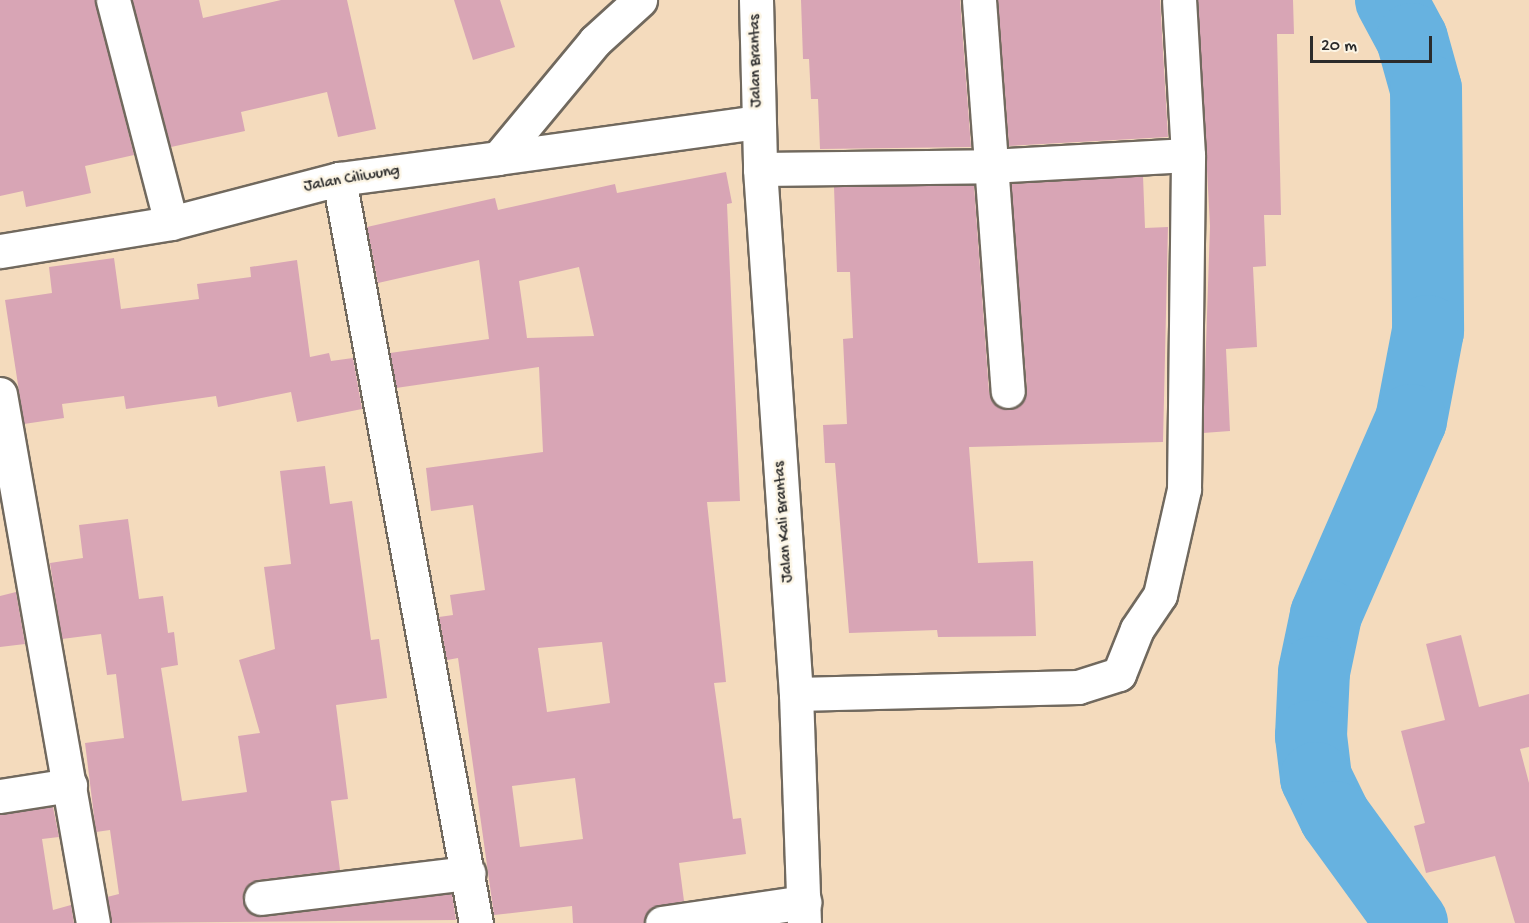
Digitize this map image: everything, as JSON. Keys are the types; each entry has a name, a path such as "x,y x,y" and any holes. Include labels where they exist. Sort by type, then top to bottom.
{"street":[{"path":"113,0 171,223"},
{"path":"498,158 596,41 640,0"},
{"name":"Jalan Brantas","path":"756,0 758,122"},
{"path":"979,0 1008,391"},
{"path":"796,694 1078,687 1119,674 1137,629 1160,595 1184,489 1188,155 1179,0"},
{"name":"Jalan Ciliwung","path":"0,251 171,223 339,179 758,122"},
{"name":"Jalan Kali Brantas","path":"758,122 796,694 804,913"},
{"path":"760,169 990,166 1188,155"},
{"path":"339,179 476,923"},
{"path":"0,394 93,923"},
{"path":"0,796 70,786"},
{"path":"261,898 468,873"},
{"path":"662,923 804,913"}],"building":[{"path":"0,0 95,0 134,155 85,166 91,193 26,207 23,191 0,196"},
{"path":"132,0 199,0 203,18 281,0 347,0 376,129 338,137 327,92 241,112 245,131 171,147"},
{"path":"454,0 500,0 515,47 473,60"},
{"path":"801,0 960,0 971,147 820,149 818,99 811,99 809,59 803,59"},
{"path":"998,0 1160,0 1168,137 1009,146"},
{"path":"1198,0 1293,0 1294,34 1277,34 1281,215 1264,215 1266,266 1253,267 1257,347 1226,349 1230,431 1203,433 1210,226"},
{"path":"726,172 732,203 727,204 740,501 707,502 726,682 714,683 733,819 741,818 746,854 679,863 684,901 651,908 644,923 573,923 572,906 494,915 458,658 447,660 439,617 453,615 450,595 485,590 473,505 431,511 426,468 543,452 539,367 396,388 390,353 489,339 479,260 378,283 367,227 495,198 498,210 615,184 617,193","holes":["579,267 594,336 527,338 519,281","602,642 610,703 547,712 538,648","575,778 583,839 520,847 512,786"]},
{"path":"1143,176 1145,228 1168,227 1163,442 969,447 978,563 1033,561 1036,636 938,637 937,630 849,633 835,463 825,463 823,425 847,424 843,339 853,338 850,272 837,272 834,187 974,185 989,392 993,402 1009,410 1019,406 1027,390 1011,184"},
{"path":"114,258 121,309 199,299 197,284 251,277 250,267 297,260 310,357 329,353 331,361 353,358 362,409 297,422 291,392 218,407 216,396 126,409 124,396 62,404 64,418 24,424 5,300 52,293 49,267"},
{"path":"325,466 330,504 352,501 371,640 379,639 387,698 336,705 348,799 331,801 340,870 258,880 244,890 243,901 253,915 263,917 452,894 456,920 111,923 107,897 119,894 110,830 96,832 85,743 124,738 116,674 107,675 101,634 62,639 50,563 83,558 79,525 128,519 139,599 163,596 168,633 174,632 178,665 161,668 182,801 247,792 238,736 260,733 239,660 275,649 264,567 291,564 280,471"},
{"path":"16,592 25,644 0,647 0,596"},
{"path":"1461,635 1479,707 1529,694 1529,747 1520,749 1529,783 1529,923 1515,923 1495,856 1426,873 1414,826 1425,823 1401,731 1445,720 1426,644"},
{"path":"53,807 59,837 42,839 53,910 71,905 74,923 0,923 0,814"}],"waterway":[{"path":"1391,0 1412,39 1426,89 1428,331 1411,420 1326,615 1314,672 1311,736 1316,778 1335,817 1412,923"}]}
